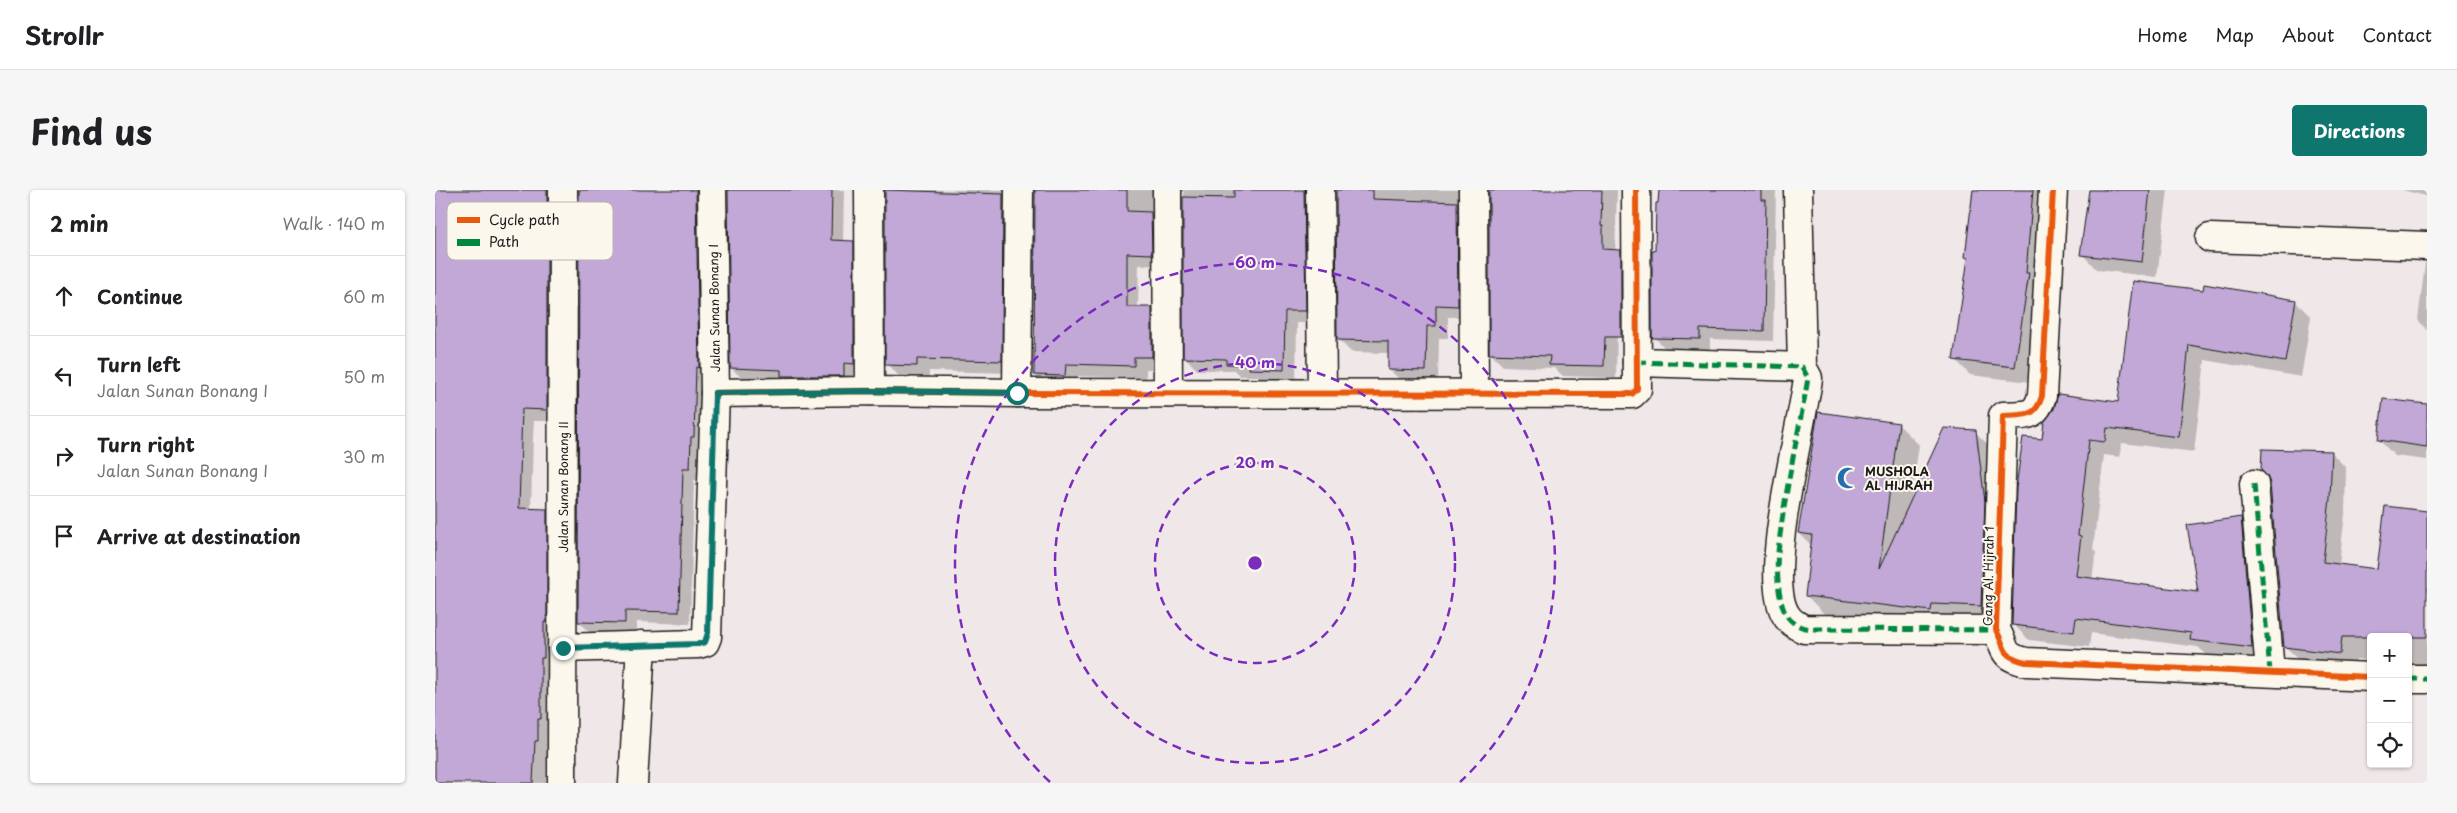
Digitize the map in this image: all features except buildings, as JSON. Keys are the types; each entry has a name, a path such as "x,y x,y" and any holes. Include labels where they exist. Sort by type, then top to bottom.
{"street":[{"name":"Jalan Sunan Bonang I","path":"563,648 698,644 705,642 707,637 715,393 712,190"},
{"path":"869,190 870,391"},
{"path":"1017,393 1019,190"},
{"path":"1167,190 1168,393"},
{"path":"1320,190 1322,393"},
{"path":"1473,190 1474,393"},
{"path":"715,393 870,391 1631,394 1637,389 1636,190"},
{"path":"1798,190 1802,367 1808,378 1777,553 1779,589 1785,615 1795,625 1804,629 1997,630"},
{"name":"Gang Al. Hijrah 1","path":"2053,190 2042,396 2038,409 2033,413 2003,416 1997,630 2001,638 2003,650 2009,657 2026,662 2367,677"},
{"path":"2210,238 2427,246"},
{"name":"Jalan Sunan Bonang II","path":"562,783 563,260"},
{"path":"1637,362 1802,367"},
{"path":"2254,484 2270,672"},
{"path":"633,783 641,645"},
{"path":"2412,678 2427,679"}],"marked path":[{"path":"1637,362 1802,367 1808,378 1787,489 1777,559 1778,585 1782,603 1787,616 1793,622 1803,628 1812,629 1996,630"},
{"path":"2254,484 2270,672"},
{"path":"2412,679 2427,679"}],"cycle path":[{"path":"715,393 870,391 1632,394 1637,389 1636,190"},
{"path":"2053,190 2042,396 2036,409 2032,412 2023,415 2003,416 1996,630 2005,651 2012,657 2026,662 2367,677"}],"place":[{"name":"MUSHOLA AL HIJRAH","path":"1848,478"}],"route":[{"path":"563,648 698,644 705,642 708,633 715,393 870,391 1017,393"}]}
